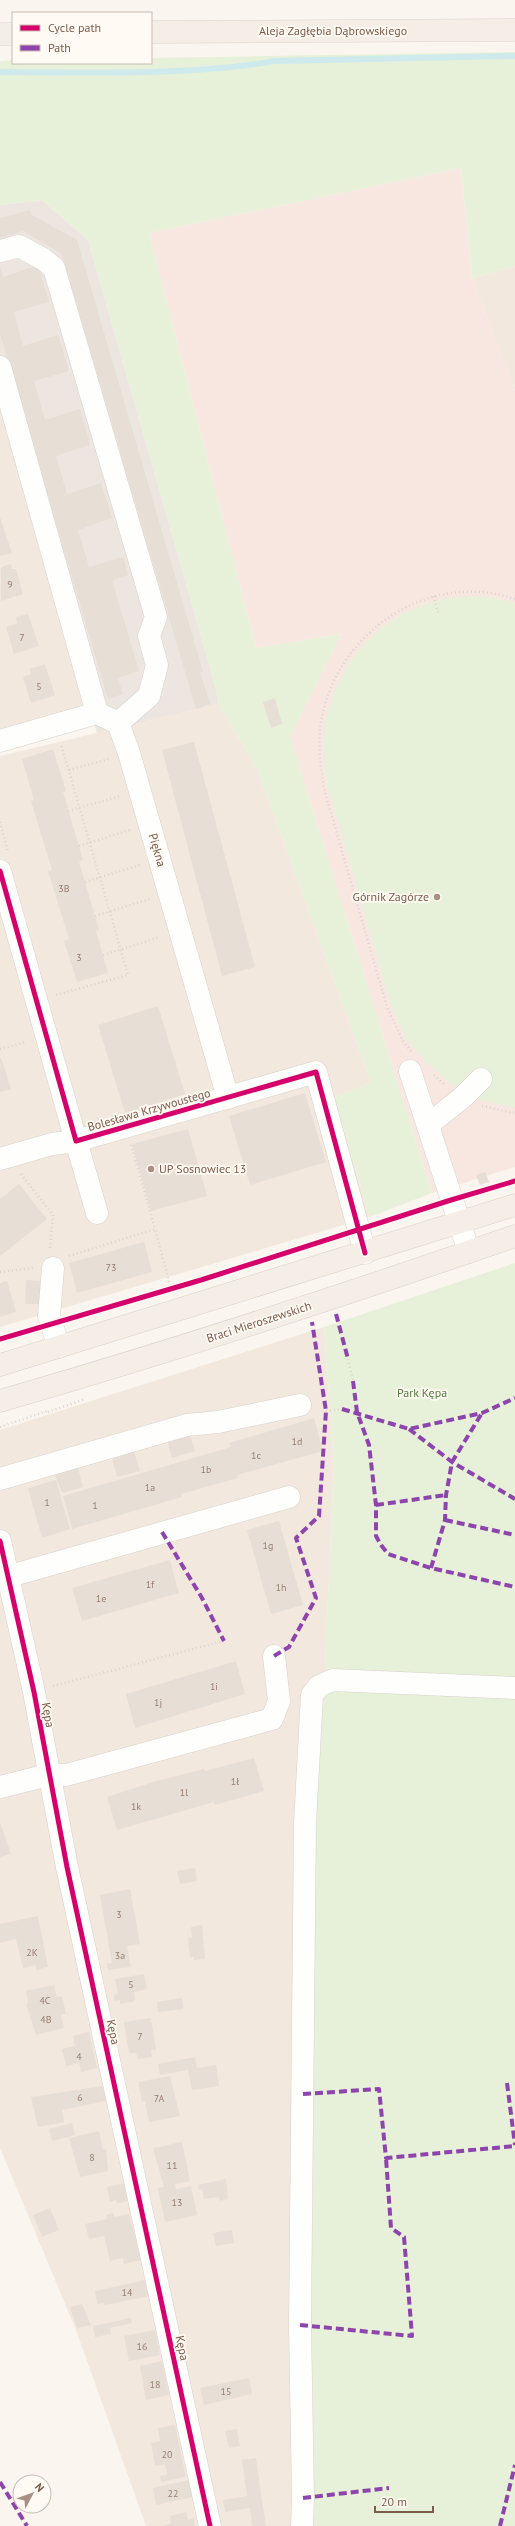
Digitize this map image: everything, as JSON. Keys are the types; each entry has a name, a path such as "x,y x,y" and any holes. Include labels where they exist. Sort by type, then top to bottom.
{"main road":[{"name":"Aleja Zagłębia Dąbrowskiego","path":"152,32 515,30"},
{"path":"0,34 12,34"},
{"path":"0,1364 365,1253 515,1204"},
{"name":"Braci Mieroszewskich","path":"0,1401 169,1351 515,1236"}],"street":[{"path":"0,251 19,246 43,258 54,268 156,617 149,636 157,665 150,696 118,722 97,713 0,741"},
{"path":"0,367 97,713"},
{"name":"Piękna","path":"118,722 129,753 228,1098"},
{"name":"Bolesława Krzywoustego","path":"0,871 76,1141 316,1072 365,1253"},
{"path":"418,1065 428,1125 469,1252"},
{"path":"428,1125 464,1097 481,1079"},
{"path":"0,1159 52,1144 76,1141 97,1213"},
{"path":"46,1263 49,1316 59,1347"},
{"path":"0,1479 187,1425 218,1422 300,1405"},
{"path":"3,1573 17,1574 289,1497"},
{"name":"Kępa","path":"0,1541 3,1573 34,1692 48,1775 210,2526"},
{"path":"0,1787 48,1775 66,1774 272,1719 279,1701 274,1656"},
{"path":"302,2526 303,2498 300,2325 305,1831 312,1695 319,1686 333,1680 515,1688"},
{"path":"279,1701 312,1695"}],"path":[{"path":"515,598 491,593 470,591 446,593 398,610 377,624 355,647 341,668 329,694 321,722 320,745 324,789 387,1007 403,1041 418,1065 464,1097 482,1106 515,1113"},
{"path":"434,596 438,614"},
{"path":"49,997 128,975 59,736"},
{"path":"69,770 129,753"},
{"path":"68,811 140,791"},
{"path":"79,846 149,824"},
{"path":"85,882 160,859"},
{"path":"95,916 169,893"},
{"path":"103,955 180,931"},
{"path":"0,1049 31,1041"},
{"path":"125,1127 171,1289"},
{"path":"19,1170 53,1216 46,1263"},
{"path":"0,1272 46,1263 155,1229"},
{"path":"348,1358 353,1381"},
{"path":"326,1411 342,1409"},
{"path":"34,1692 224,1641"}],"shaded area":[{"path":"461,168 472,278 515,391 515,1167 432,1193 290,737 341,634 256,648 149,233"},
{"path":"42,200 88,240 216,689 218,704 97,733 0,395 0,205"},
{"path":"515,266 515,391 472,278"},
{"path":"0,395 90,705 0,731"},
{"path":"218,704 257,769 371,1083 334,1097 370,1217 0,1327 0,756"},
{"path":"324,1327 334,1463 325,1665 314,1783 316,2526 146,2526 76,2330 0,2148 0,1430"}],"green space":[{"path":"515,52 515,266 472,278 461,168 149,233 256,648 341,634 290,737 432,1193 370,1217 334,1097 371,1083 257,769 218,704 216,689 88,240 42,200 0,205 0,61 12,60 12,64 152,64 152,58"},
{"name":"Górnik Zagórze","path":"470,596 491,597 515,603 515,1108 472,1098 450,1083 427,1063 406,1039 391,1006 328,788 325,764 324,732 328,709 338,684 348,665 361,648 375,633 391,621 409,611 428,603 448,598"},
{"name":"Park Kępa","path":"515,1263 515,2526 315,2526 308,2343 314,1783 325,1665 334,1463 324,1327"}],"building":[{"path":"30,210 32,215 77,240 203,672 200,672 210,704 196,709 62,254 23,231 0,238 0,218"},
{"path":"38,265 49,302 14,312 23,346 58,335 69,371 34,381 45,420 80,409 90,445 56,456 67,494 101,483 112,518 78,530 89,567 123,557 128,575 112,580 139,671 118,678 123,694 108,699 0,333 0,267 3,277"},
{"path":"0,517 12,553 0,556"},
{"path":"11,564 12,569 16,569 23,594 1,601 1,567"},
{"path":"28,614 39,646 14,654 6,627 17,624 16,617"},
{"path":"45,664 55,695 31,703 23,677 31,674 30,669"},
{"path":"275,698 282,724 271,728 263,702"},
{"path":"194,742 255,967 222,976 162,750"},
{"path":"53,749 66,791 63,792 83,860 79,862 99,930 96,931 108,973 77,982 64,941 69,939 48,871 52,870 31,801 34,800 22,759"},
{"path":"158,1006 185,1094 125,1113 98,1025"},
{"path":"1,1057 11,1089 0,1092 0,1058"},
{"path":"305,1093 326,1162 250,1185 229,1116"},
{"path":"188,1129 207,1196 151,1211 132,1144"},
{"path":"485,1172 489,1182 480,1185 476,1175"},
{"path":"19,1184 47,1219 0,1256 0,1199"},
{"path":"144,1242 152,1272 77,1293 69,1263"},
{"path":"26,1280 44,1281 40,1304 25,1304"},
{"path":"7,1281 16,1312 0,1317 0,1283"},
{"path":"314,1418 323,1451 237,1475 238,1478 181,1494 182,1497 72,1529 63,1496 231,1447 229,1443"},
{"path":"189,1433 195,1451 172,1458 167,1440"},
{"path":"134,1452 140,1471 117,1477 112,1459"},
{"path":"78,1468 83,1487 62,1493 55,1475"},
{"path":"56,1480 70,1529 42,1538 28,1488"},
{"path":"279,1521 303,1605 271,1614 247,1530"},
{"path":"170,1560 179,1593 82,1621 72,1588"},
{"path":"236,1661 245,1694 135,1728 126,1694"},
{"path":"254,1758 264,1791 215,1805 214,1802 117,1830 107,1797 153,1782 204,1769 205,1771"},
{"path":"0,1822 11,1854 0,1857"},
{"path":"195,1868 197,1881 180,1884 177,1871"},
{"path":"130,1889 140,1944 127,1946 131,1967 108,1970 107,1964 112,1963 100,1895"},
{"path":"38,1916 48,1967 36,1970 36,1965 23,1968 16,1939 0,1943 0,1924"},
{"path":"202,1925 205,1959 194,1960 194,1957 190,1957 188,1938 192,1938 191,1927"},
{"path":"144,1974 147,1989 134,1992 135,2001 120,2004 120,2000 115,2001 114,1995 118,1994 115,1979"},
{"path":"54,1985 57,1997 62,1996 66,2014 61,2015 64,2028 36,2035 26,2004 28,2003 26,1991"},
{"path":"182,1998 183,2009 158,2012 157,2002"},
{"path":"151,2018 156,2050 151,2050 152,2057 138,2059 136,2053 129,2053 124,2022"},
{"path":"89,2032 97,2068 81,2072 79,2063 66,2066 62,2049 75,2046 73,2036"},
{"path":"195,2057 197,2068 216,2065 219,2086 192,2090 188,2070 160,2075 158,2064"},
{"path":"170,2076 180,2116 149,2122 145,2101 142,2102 138,2082"},
{"path":"103,2086 106,2101 62,2110 64,2122 38,2127 31,2097"},
{"path":"72,2123 75,2135 52,2141 49,2129"},
{"path":"99,2131 103,2150 106,2149 108,2171 80,2177 69,2138"},
{"path":"182,2142 190,2181 175,2184 176,2189 191,2186 197,2215 165,2222 158,2188 164,2187 153,2148"},
{"path":"226,2179 228,2199 220,2201 219,2197 204,2199 202,2189 199,2190 198,2185"},
{"path":"126,2183 130,2197 127,2198 128,2201 117,2203 116,2200 110,2202 107,2187"},
{"path":"50,2208 59,2230 42,2237 33,2215"},
{"path":"113,2213 114,2217 129,2214 141,2260 124,2264 123,2258 110,2261 104,2236 89,2239 85,2224 107,2219 106,2215"},
{"path":"232,2230 234,2243 216,2246 213,2233"},
{"path":"150,2279 154,2295 105,2305 104,2303 97,2304 95,2291"},
{"path":"82,2304 91,2325 77,2328 70,2307"},
{"path":"131,2318 132,2323 110,2328 111,2334 95,2337 93,2326"},
{"path":"155,2330 160,2355 129,2361 124,2336"},
{"path":"162,2361 169,2395 146,2400 140,2366"},
{"path":"249,2378 252,2394 204,2405 200,2388"},
{"path":"175,2425 186,2477 161,2482 160,2476 167,2475 165,2464 155,2466 151,2443 160,2441 158,2428"},
{"path":"237,2429 240,2446 229,2448 225,2431"},
{"path":"256,2458 266,2526 252,2526 250,2508 225,2512 223,2500 247,2496 242,2460"},
{"path":"189,2480 193,2497 156,2505 153,2488"},
{"path":"186,2512 188,2520 194,2518 195,2526 164,2526 171,2523 170,2516"}],"waterway":[{"path":"0,72 173,71 242,66 275,61 515,56"}],"marked path":[{"path":"336,1314 348,1359"},
{"path":"274,1656 289,1647 316,1598 296,1538 319,1516 326,1411 312,1322"},
{"path":"353,1381 357,1412 369,1445 376,1505 376,1536 388,1554 431,1568 515,1587"},
{"path":"342,1409 409,1429 482,1413 515,1398"},
{"path":"431,1568 445,1520 446,1495 452,1462 482,1413"},
{"path":"409,1429 452,1462 515,1499"},
{"path":"376,1505 446,1495"},
{"path":"445,1520 515,1535"},
{"path":"162,1532 202,1598 224,1641"},
{"path":"507,2083 515,2145"},
{"path":"303,2094 379,2089 386,2158 515,2146"},
{"path":"300,2325 412,2336 404,2237 391,2228 386,2158"},
{"path":"500,2526 515,2465"},
{"path":"0,2482 27,2526"},
{"path":"303,2498 389,2488"}],"cycle path":[{"path":"0,871 76,1141 316,1072 365,1253"},
{"path":"0,1339 201,1280 515,1181"},
{"path":"0,1541 34,1692 67,1867 210,2526"}],"place":[{"name":"Górnik Zagórze","path":"437,897"},
{"name":"UP Sosnowiec 13","path":"151,1169"}]}
